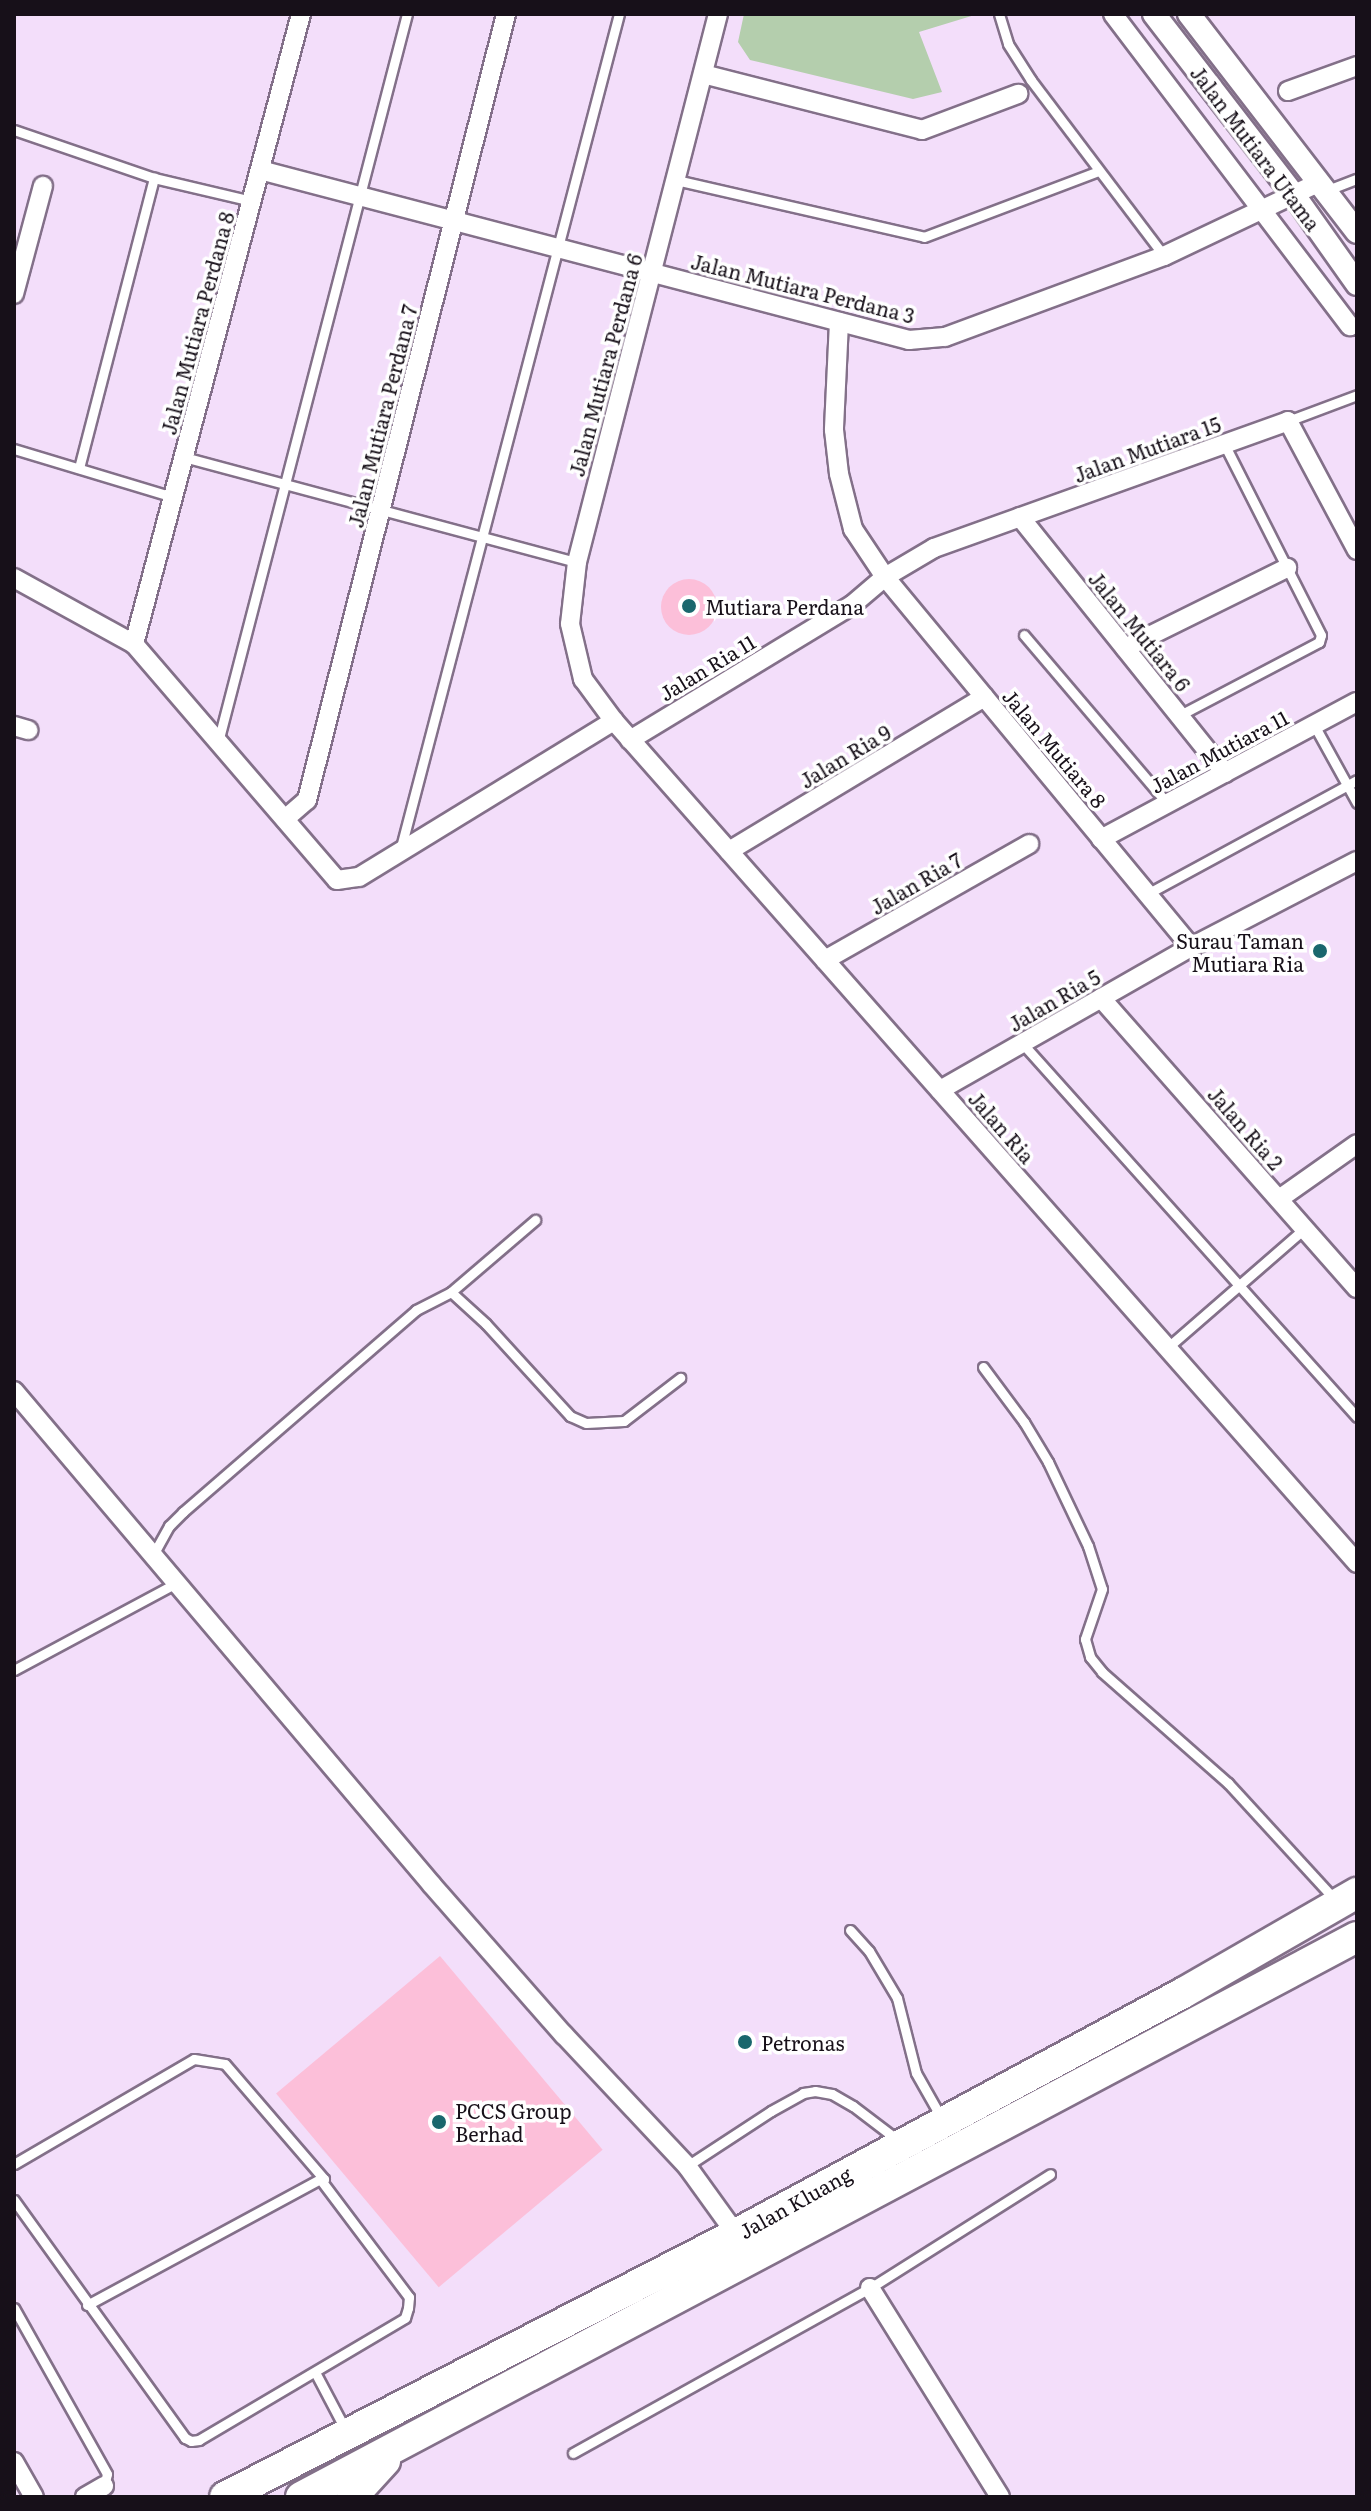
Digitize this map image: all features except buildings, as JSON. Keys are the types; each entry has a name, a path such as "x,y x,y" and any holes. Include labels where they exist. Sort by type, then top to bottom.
{"highway":[{"name":"Jalan Kluang","path":"225,2497 258,2490 284,2468 736,2234 1183,1993 1347,1898"},
{"name":"Jalan Kluang","path":"301,2497 1357,1937"},
{"path":"352,2497 400,2444"}],"street":[{"name":"Jalan Mutiara Perdana 8","path":"134,644 301,14"},
{"name":"Jalan Mutiara Perdana 7","path":"285,819 307,800 506,14"},
{"name":"Jalan Mutiara Perdana 6","path":"614,721 583,679 570,624 577,562 718,14"},
{"path":"1113,14 1350,326"},
{"name":"Jalan Mutiara Utama","path":"1154,14 1294,195 1357,284"},
{"name":"Jalan Mutiara Utama","path":"1189,14 1357,232"},
{"path":"1288,91 1357,66"},
{"path":"703,74 922,130 1018,94"},
{"name":"Jalan Mutiara Perdana 3","path":"260,170 909,340 945,337 1164,256 1294,195 1322,187"},
{"path":"14,294 43,186"},
{"name":"Jalan Mutiara 8","path":"839,322 834,430 839,474 853,529 885,577 1191,947"},
{"path":"1288,421 1357,550"},
{"name":"Jalan Mutiara 15","path":"885,577 934,548 1288,421"},
{"name":"Jalan Mutiara 6","path":"1020,517 1225,773"},
{"path":"1125,648 1287,568"},
{"name":"Jalan Ria 11","path":"630,740 852,605 885,577"},
{"path":"14,578 134,644 337,880 359,877 614,721"},
{"name":"Jalan Ria 9","path":"729,851 984,697"},
{"name":"Jalan Mutiara 11","path":"1101,839 1357,702"},
{"name":"Jalan Ria","path":"614,721 1357,1563"},
{"name":"Jalan Ria 7","path":"825,960 1029,844"},
{"name":"Jalan Ria 5","path":"940,1090 1191,947 1357,861"},
{"name":"Jalan Ria 2","path":"1101,998 1357,1288"},
{"path":"1279,1199 1357,1144"},
{"path":"14,1391 432,1885 564,2035 687,2166 736,2234"},
{"path":"870,2288 1000,2497"},
{"path":"14,2462 34,2497"},
{"path":"284,2468 294,2497"},
{"path":"85,2497 104,2486"}],"lane":[{"path":"218,742 407,14"},
{"path":"400,852 619,14"},
{"path":"999,14 1008,44 1031,80 1164,256"},
{"path":"14,130 154,178 252,201"},
{"path":"676,180 924,237 1099,171"},
{"path":"79,468 154,178"},
{"path":"1322,187 1357,179"},
{"path":"1288,421 1357,397"},
{"path":"1180,715 1319,642 1320,627 1224,444"},
{"path":"14,449 173,497"},
{"path":"184,457 577,562"},
{"path":"1024,635 1167,803"},
{"path":"1314,725 1352,783 1357,803"},
{"path":"1147,894 1352,783"},
{"path":"1022,1043 1357,1417"},
{"path":"154,1553 169,1526 206,1492 416,1310 451,1292 535,1220"},
{"path":"1167,1348 1304,1229"},
{"path":"451,1292 486,1324 570,1416 586,1423 624,1421 680,1378"},
{"path":"983,1367 1024,1422 1048,1462 1088,1546 1102,1589 1085,1639 1090,1657 1102,1672 1228,1783 1347,1898"},
{"path":"14,1670 178,1582"},
{"path":"850,1930 869,1951 897,1998 916,2073 943,2122"},
{"path":"14,2164 194,2059 209,2059 225,2064 324,2179 87,2305"},
{"path":"687,2166 771,2111 803,2093 815,2091 832,2094 853,2106 903,2144"},
{"path":"573,2453 870,2288 1050,2174"},
{"path":"14,2200 87,2305 185,2438 191,2441 199,2440 405,2318 409,2297 320,2179"},
{"path":"14,2308 107,2474 104,2486"},
{"path":"315,2372 348,2434"}],"green space":[{"path":"744,14 978,14 919,32 942,92 913,99 750,60 738,42"}],"place":[{"name":"Mutiara Perdana","path":"689,606"},
{"name":"Surau Taman Mutiara Ria","path":"1320,951"},
{"name":"Petronas","path":"745,2042"},
{"name":"PCCS Group Berhad","path":"439,2122"}]}
